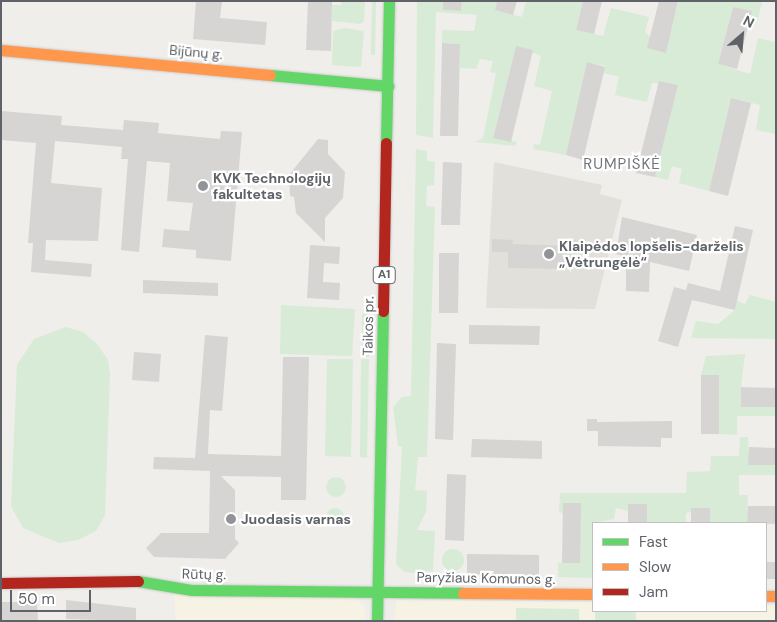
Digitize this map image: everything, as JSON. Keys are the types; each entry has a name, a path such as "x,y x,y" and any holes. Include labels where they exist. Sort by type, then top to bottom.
{"street":[{"name":"Taikos pr.","path":"377,621 389,1"},
{"name":"Bijūnų g.","path":"1,50 388,86"},
{"name":"Rūtų g.","path":"1,583 149,581 192,590 378,590"},
{"name":"Paryžiaus Komunos g.","path":"378,590 592,594"}],"shaded area":[{"name":"Klaipėdos lopšelis-darželis „Vėtrungėlė“","path":"494,162 602,185 600,194 622,200 595,309 486,308"},
{"path":"174,594 356,597 365,607 365,621 176,621"},
{"path":"397,600 592,602 592,612 767,612 767,606 776,606 776,621 394,621"}],"green space":[{"path":"342,1 365,1 364,21 360,24 332,21 332,5 341,5"},
{"path":"372,1 376,1 375,55 371,55"},
{"path":"417,1 443,1 443,10 461,11 462,1 497,1 495,10 522,17 526,1 583,1 576,30 603,36 611,8 649,17 645,32 666,52 678,1 762,1 758,20 750,18 751,11 733,7 718,64 750,74 758,38 776,42 776,134 756,130 760,105 731,98 709,191 679,183 682,169 672,166 668,180 655,177 677,85 652,83 647,102 615,95 619,77 603,73 605,66 588,63 566,155 533,149 534,144 540,145 552,91 534,86 541,56 516,46 493,137 517,142 515,146 475,142 483,138 496,73 490,72 493,61 480,59 476,69 460,68 460,44 442,43 442,30 474,31 477,15 436,12 433,138 416,135"},
{"path":"344,28 364,31 361,67 332,65 333,31"},
{"path":"416,149 427,151 427,161 435,162 434,185 427,186 426,206 435,207 427,457 418,457 415,490 427,491 426,512 417,530 435,531 433,571 415,573 404,572 396,564 402,447 398,446 393,407 402,397 411,396"},
{"path":"750,295 776,302 775,339 691,338 696,321 718,324 735,310 737,301 745,304"},
{"path":"281,305 355,309 352,356 280,354"},
{"path":"370,306 369,357 362,357 362,315"},
{"path":"66,327 83,332 97,344 108,360 110,375 105,515 96,531 78,540 59,543 23,528 11,506 17,365 34,339"},
{"path":"745,354 741,387 776,407 776,416 737,416 737,435 719,434 719,375 701,375 706,356"},
{"path":"327,359 353,359 351,457 325,456"},
{"path":"361,359 369,359 367,458 360,457"},
{"path":"740,437 748,437 749,465 776,465 776,475 739,475 739,495 748,495 747,522 710,522 710,509 686,513 686,522 647,522 647,504 628,504 628,511 616,508 614,519 592,522 592,578 558,577 558,563 580,563 580,503 563,503 563,513 559,512 560,493 686,493 687,472 710,471 711,456 739,456"},
{"path":"336,477 343,480 346,487 343,494 336,497 329,494 326,487 329,480"},
{"path":"335,508 341,511 344,517 341,523 335,526 329,523 326,517 329,511"},
{"path":"453,549 461,552 464,560 461,568 453,571 445,568 442,560 445,552"},
{"path":"516,608 579,609 579,621 516,621"},
{"path":"595,612 636,612 636,621 595,621"}],"building":[{"path":"196,1 222,1 220,18 267,22 265,45 193,39"},
{"path":"308,1 332,1 331,51 306,50"},
{"path":"443,1 462,1 461,11 443,10"},
{"path":"497,1 517,1 513,15 495,10"},
{"path":"583,1 602,1 594,34 576,30"},
{"path":"659,1 678,1 666,53 647,48"},
{"path":"733,7 752,11 737,69 718,64"},
{"path":"442,43 460,44 458,136 440,136"},
{"path":"516,46 533,50 511,142 493,138"},
{"path":"587,62 605,67 583,160 566,155"},
{"path":"659,81 678,85 655,177 636,173"},
{"path":"731,98 751,103 728,196 709,191"},
{"name":"KVK Technologijų fakultetas","path":"1,111 62,116 61,125 123,130 124,120 159,123 158,133 220,139 221,131 242,132 231,261 196,258 196,250 162,247 164,229 189,231 193,203 167,201 170,163 147,161 139,252 121,250 128,159 121,159 122,147 55,141 51,183 102,188 98,241 46,240 45,260 92,264 91,277 31,272 33,243 28,243 36,143 1,140"},
{"path":"318,139 328,140 328,154 345,172 343,198 325,218 325,242 296,213 294,197 290,196 289,175"},
{"path":"443,162 462,163 460,225 441,225"},
{"path":"622,217 697,235 689,271 650,262 649,292 626,291 626,257 616,254"},
{"path":"735,226 753,230 735,310 692,300 678,347 658,341 674,287 686,290 688,283 720,291"},
{"path":"492,239 513,240 512,244 568,246 569,240 585,241 584,253 571,252 570,269 508,268 508,252 492,252"},
{"path":"310,245 340,247 339,264 324,263 323,282 340,283 339,300 307,298"},
{"path":"439,253 459,253 458,313 439,313"},
{"path":"143,280 218,283 218,296 143,293"},
{"path":"469,325 540,326 539,345 469,344"},
{"path":"205,335 228,337 222,411 210,410 208,454 281,456 283,357 309,357 306,500 281,500 281,477 221,476 235,490 235,539 239,543 225,559 154,557 146,548 161,533 209,533 210,471 153,469 154,457 195,458"},
{"path":"437,343 456,344 453,440 435,439"},
{"path":"134,352 161,354 159,382 132,380"},
{"path":"701,375 719,375 719,434 701,434"},
{"path":"741,387 776,388 776,407 741,407"},
{"path":"587,419 597,419 597,422 672,421 672,438 661,438 661,447 598,446 598,431 587,431"},
{"path":"472,439 542,441 542,459 471,457"},
{"path":"749,447 776,448 776,465 748,465"},
{"path":"447,474 466,475 464,541 445,540"},
{"path":"563,503 581,503 580,563 562,563"},
{"path":"628,504 647,504 647,522 628,522"},
{"path":"748,506 776,506 776,524 747,522"},
{"path":"691,508 710,508 710,522 691,522"},
{"path":"467,554 539,555 539,576 467,574"},
{"path":"767,562 776,562 776,579 767,579"},
{"path":"66,600 136,608 136,621 66,619"},
{"path":"1,602 37,602 38,621 1,621"}],"traffic: fast":[{"path":"386,143 389,1"},
{"path":"270,75 388,86"},
{"path":"377,621 383,311"},
{"path":"138,581 192,590 463,593"}],"traffic: slow":[{"path":"1,50 270,75"},
{"path":"463,593 592,594"},
{"path":"767,596 776,596"}],"traffic: jam":[{"path":"383,311 386,143"},
{"path":"1,583 138,581"}],"place":[{"name":"KVK Technologijų fakultetas","path":"203,186"},
{"name":"Klaipėdos lopšelis-darželis „Vėtrungėlė“","path":"549,254"},
{"name":"Juodasis varnas","path":"231,519"}],"district":[{"name":"RUMPIŠKĖ","path":"622,165"}]}
